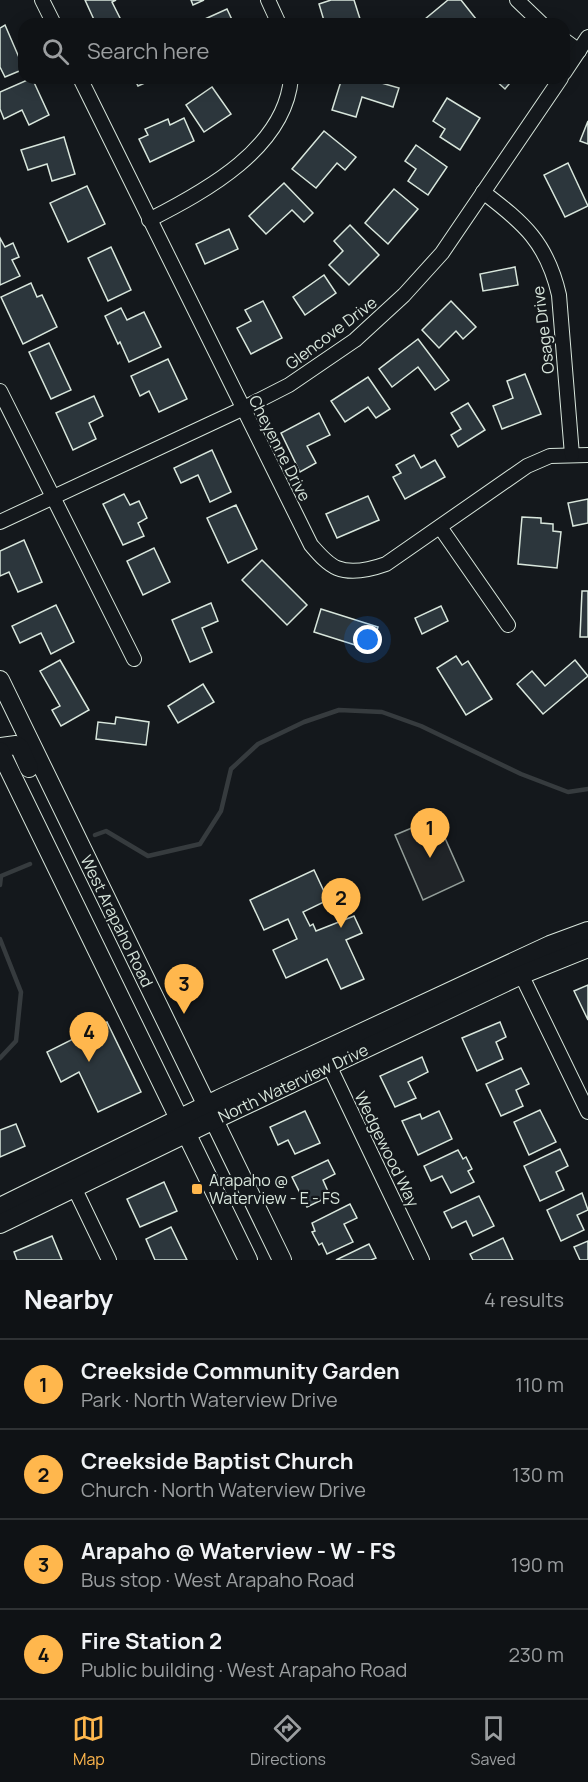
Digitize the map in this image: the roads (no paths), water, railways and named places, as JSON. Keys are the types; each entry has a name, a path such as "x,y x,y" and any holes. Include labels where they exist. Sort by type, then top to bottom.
{"main road":[{"name":"West Arapaho Road","path":"0,680 282,1260"},
{"path":"0,749 16,745 20,748 53,813 75,834"},
{"name":"West Arapaho Road","path":"0,749 248,1260"},
{"name":"North Waterview Drive","path":"518,968 550,945 588,931"},
{"name":"North Waterview Drive","path":"0,1224 71,1181 182,1126 518,968 588,948"},
{"name":"North Waterview Drive","path":"0,1207 71,1181"}],"street":[{"path":"42,0 51,18"},
{"path":"268,0 276,18"},
{"path":"517,0 536,18"},
{"path":"570,64 588,37"},
{"path":"570,44 579,51"},
{"name":"Cheyenne Drive","path":"83,84 311,545 336,568 372,569 386,564 527,466 550,456 588,454"},
{"path":"149,220 202,191 247,156 273,130 282,116 291,84"},
{"name":"Glencove Drive","path":"0,522 243,410 289,385 327,360 379,319 442,253 557,84"},
{"name":"Osage Drive","path":"483,192 517,218 535,239 556,283 559,295 572,455"},
{"path":"0,391 134,659"},
{"path":"440,527 508,625"},
{"path":"518,968 588,1112"},
{"name":"Wedgewood Way","path":"325,1059 422,1260"},
{"path":"71,1181 109,1260"}],"waterway":[{"path":"95,835 106,831 148,856 200,844 221,811 231,769 258,744 304,722 339,710 382,712 421,726 521,774 568,792 588,789"},
{"path":"0,885 1,876 30,864"},
{"path":"0,939 21,992 16,1041 0,1058"}],"place":[{"name":"Creekside Community Garden","path":"430,858"},
{"name":"Creekside Baptist Church","path":"341,928"},
{"name":"Arapaho @ Waterview - W - FS","path":"184,1014"},
{"name":"Fire Station 2","path":"89,1062"},
{"name":"Arapaho @ Waterview - E - FS","path":"197,1189"}]}
